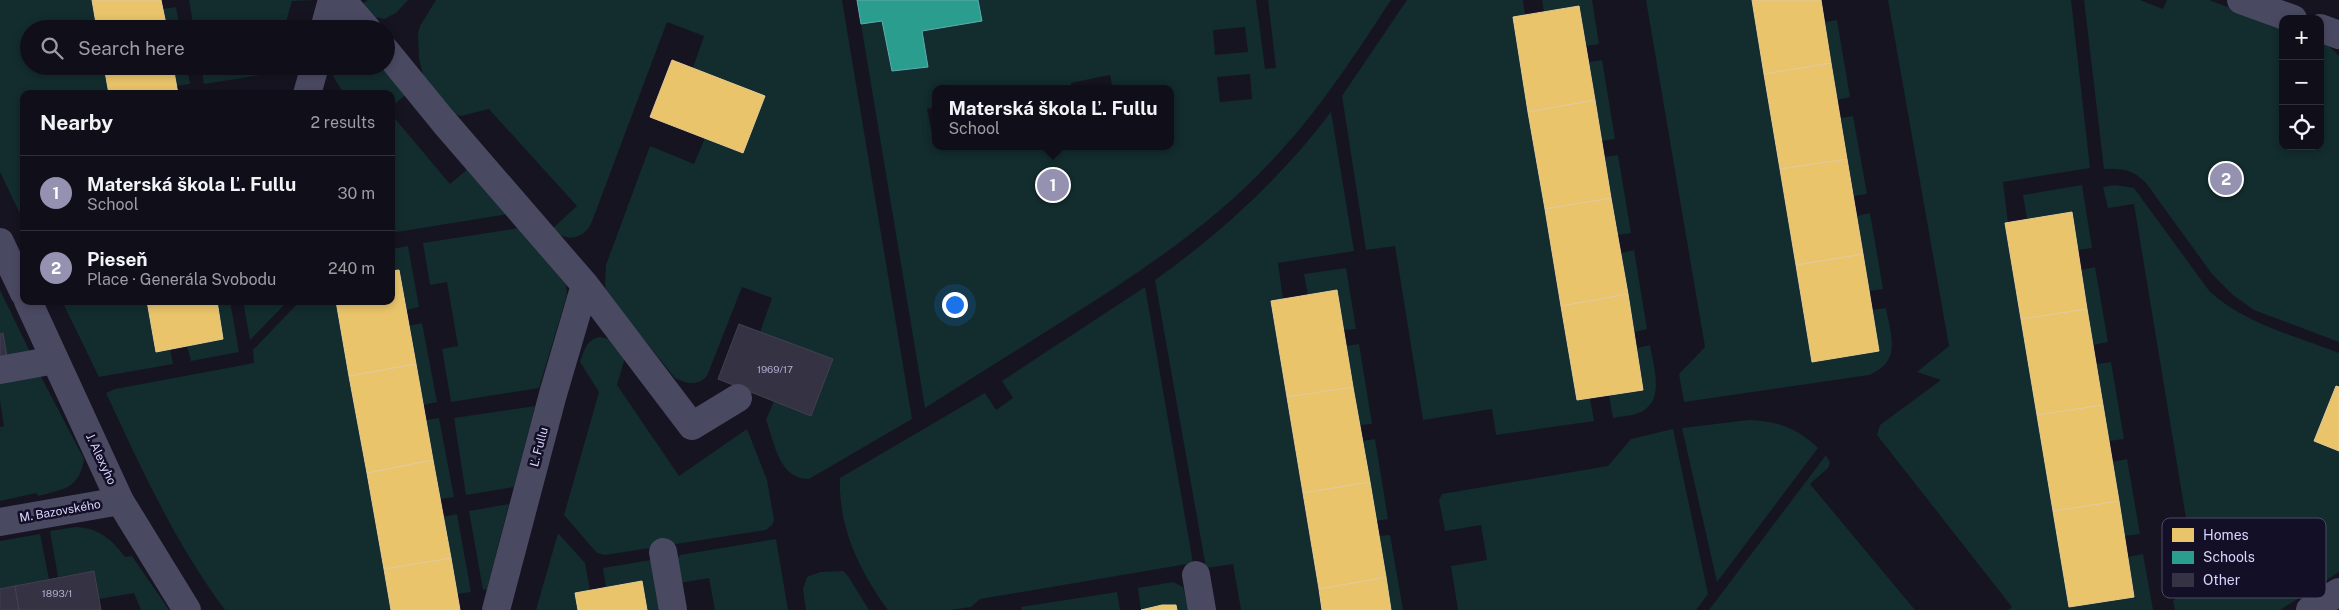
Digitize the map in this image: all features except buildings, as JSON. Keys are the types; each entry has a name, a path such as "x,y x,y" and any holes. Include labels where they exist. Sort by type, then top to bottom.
{"street":[{"path":"326,20 332,0"},
{"path":"342,0 359,20"},
{"path":"2241,0 2282,15"},
{"path":"2324,29 2339,35"},
{"path":"395,62 444,122 585,285 692,426 738,398"},
{"path":"308,90 312,75"},
{"path":"0,242 20,284"},
{"name":"Ľ. Fullu","path":"496,610 553,394 585,285"},
{"name":"J. Alexyho","path":"30,305 120,500 187,610"},
{"path":"0,370 55,360"},
{"name":"M. Bazovského","path":"0,522 120,500"},
{"path":"663,552 673,610"},
{"path":"1196,575 1202,610"},
{"path":"2310,610 2339,592"}],"green space":[{"path":"0,0 92,0 95,20 20,20 20,75 106,75 108,90 20,90 20,214 0,172"},
{"path":"189,0 314,0 292,1 287,20 192,20"},
{"path":"368,0 408,0 396,13 384,19 375,17 363,3"},
{"path":"436,0 842,0 912,419 809,479 799,477 785,467 776,449 766,420 774,401 811,415 833,360 760,332 772,298 742,287 707,376 696,383 692,383 675,378 607,294 605,285 606,265 650,146 694,164 705,138 743,153 765,96 693,68 704,36 667,22 591,224 578,236 568,237 552,229 577,206 489,109 461,116 452,113 425,83 419,58 418,33 420,26"},
{"path":"978,0 1256,0 1265,69 1276,68 1268,0 1391,0 1337,80 1293,137 1254,179 1229,202 1177,244 1122,283 925,408 861,24 882,21 893,71 928,66 922,31 981,21","holes":["1245,27 1248,52 1215,55 1213,30","1250,74 1252,99 1220,102 1217,77"]},
{"path":"1407,0 1523,0 1525,15 1513,17 1577,400 1590,399 1594,421 1496,435 1492,409 1423,420 1395,246 1366,250 1342,96"},
{"path":"1542,0 1592,0 1599,44 1586,46 1579,6 1544,12"},
{"path":"1646,0 1752,0 1812,362 1879,351 1872,310 1886,308 1892,347 1886,363 1879,369 1869,375 1684,402 1679,374 1705,347"},
{"path":"1888,0 2071,0 2090,168 2003,182 2008,222 2005,223 2069,607 2134,597 2128,557 2143,554 2153,610 2008,610 2012,607 1877,435 1880,425 1941,380 1917,372 1949,346"},
{"path":"2084,0 2140,0 2163,9 2167,0 2209,0 2279,26 2279,150 2324,150 2324,44 2328,45 2339,56 2339,342 2254,310 2233,295 2212,274 2146,183 2137,175 2127,171 2104,169"},
{"path":"176,7 178,20 165,20 163,9"},
{"path":"1837,20 1850,97 1837,100 1825,22"},
{"path":"1602,60 1615,139 1602,141 1589,62"},
{"path":"175,75 188,75 190,84 177,86"},
{"path":"202,75 260,75 204,84"},
{"path":"332,75 391,75 407,94 395,104 395,90 342,90"},
{"path":"1331,112 1354,251 1278,263 1283,299 1271,301 1322,610 1241,610 1233,564 1206,568 1155,280 1204,243 1271,182"},
{"path":"1853,116 1867,194 1854,196 1841,118"},
{"path":"395,119 450,184 469,168 508,214 395,232"},
{"path":"1618,155 1631,233 1618,235 1604,157"},
{"path":"2082,185 2092,248 2078,250 2072,212 2027,219 2023,195"},
{"path":"2115,185 2134,188 2210,292 2224,303 2255,321 2339,353 2339,387 2336,386 2314,441 2339,451 2339,572 2326,580 2326,518 2186,518 2134,204 2108,208 2103,187"},
{"path":"1870,213 1883,289 1869,291 1857,216"},
{"path":"519,228 566,285 567,295 539,388 451,402 442,349 458,346 447,282 430,285 423,243"},
{"path":"408,246 419,307 406,310 399,270 395,270 395,248"},
{"path":"1634,250 1647,329 1634,332 1621,253"},
{"path":"2095,267 2108,342 2093,345 2081,270"},
{"path":"1346,268 1356,329 1344,330 1337,290 1308,295 1304,274"},
{"path":"1145,287 1193,563 980,599 971,607 950,610 888,610 868,580 853,548 843,514 840,478 985,393 996,410 1013,398 1002,381"},
{"path":"0,290 31,354 7,357 2,333 0,334"},
{"path":"64,305 148,305 156,352 170,349 173,364 99,377"},
{"path":"218,305 231,305 239,352 191,361 187,346 223,339"},
{"path":"244,305 284,305 250,340"},
{"path":"296,305 337,305 391,610 225,610 190,558 160,504 106,393 115,389 254,363 253,350"},
{"path":"422,323 437,402 423,405 409,326"},
{"path":"595,338 609,339 626,354 617,385 679,476 747,429 767,480 774,520 772,525 766,530 605,555 597,553 564,515 599,392 580,362 589,343"},
{"path":"1359,344 1372,424 1360,425 1346,346"},
{"path":"1650,345 1656,381 1654,398 1650,405 1639,413 1613,418 1609,395 1643,390 1637,348"},
{"path":"2111,362 2124,439 2109,441 2097,364"},
{"path":"38,371 84,459 82,469 74,482 63,489 38,496 36,493 0,501 0,427 4,426 0,401 0,377"},
{"path":"535,406 514,487 466,495 454,418"},
{"path":"439,418 454,497 440,499 426,420"},
{"path":"1749,420 1769,422 1786,427 1802,435 1818,448 1717,582 1682,428"},
{"path":"1673,429 1708,594 1696,610 1458,610 1451,566 1487,560 1481,525 1445,531 1439,500 1442,494 1608,466 1631,439"},
{"path":"1375,439 1388,519 1376,521 1362,441"},
{"path":"1826,455 1830,463 1828,468 1810,484 1915,610 1709,610"},
{"path":"2127,459 2140,534 2124,536 2112,462"},
{"path":"509,504 487,589 483,590 469,511"},
{"path":"457,514 471,592 457,594 443,517"},
{"path":"76,527 98,532 110,540 125,557 132,556 169,610 141,610 134,593 99,599 93,571 58,577 50,531"},
{"path":"558,533 585,563 590,591 578,610 536,610"},
{"path":"40,534 49,579 0,589 0,541"},
{"path":"1390,535 1403,610 1391,610 1379,536"},
{"path":"776,539 788,610 715,610 709,578 680,583 677,559 680,555"},
{"path":"651,560 660,610 647,610 642,582 606,588 603,568"},
{"path":"843,571 869,610 806,610 803,589 807,577 820,572"},
{"path":"1173,582 1183,587 1189,610 1177,610 1170,605 1141,610 1138,588"},
{"path":"1117,592 1120,610 1022,610 1021,607"},
{"path":"2176,598 2299,598 2280,610 2175,610 2173,601"}],"place":[{"name":"Pieseň","path":"2226,179"},
{"name":"Materská škola Ľ. Fullu","path":"1053,185"}]}
